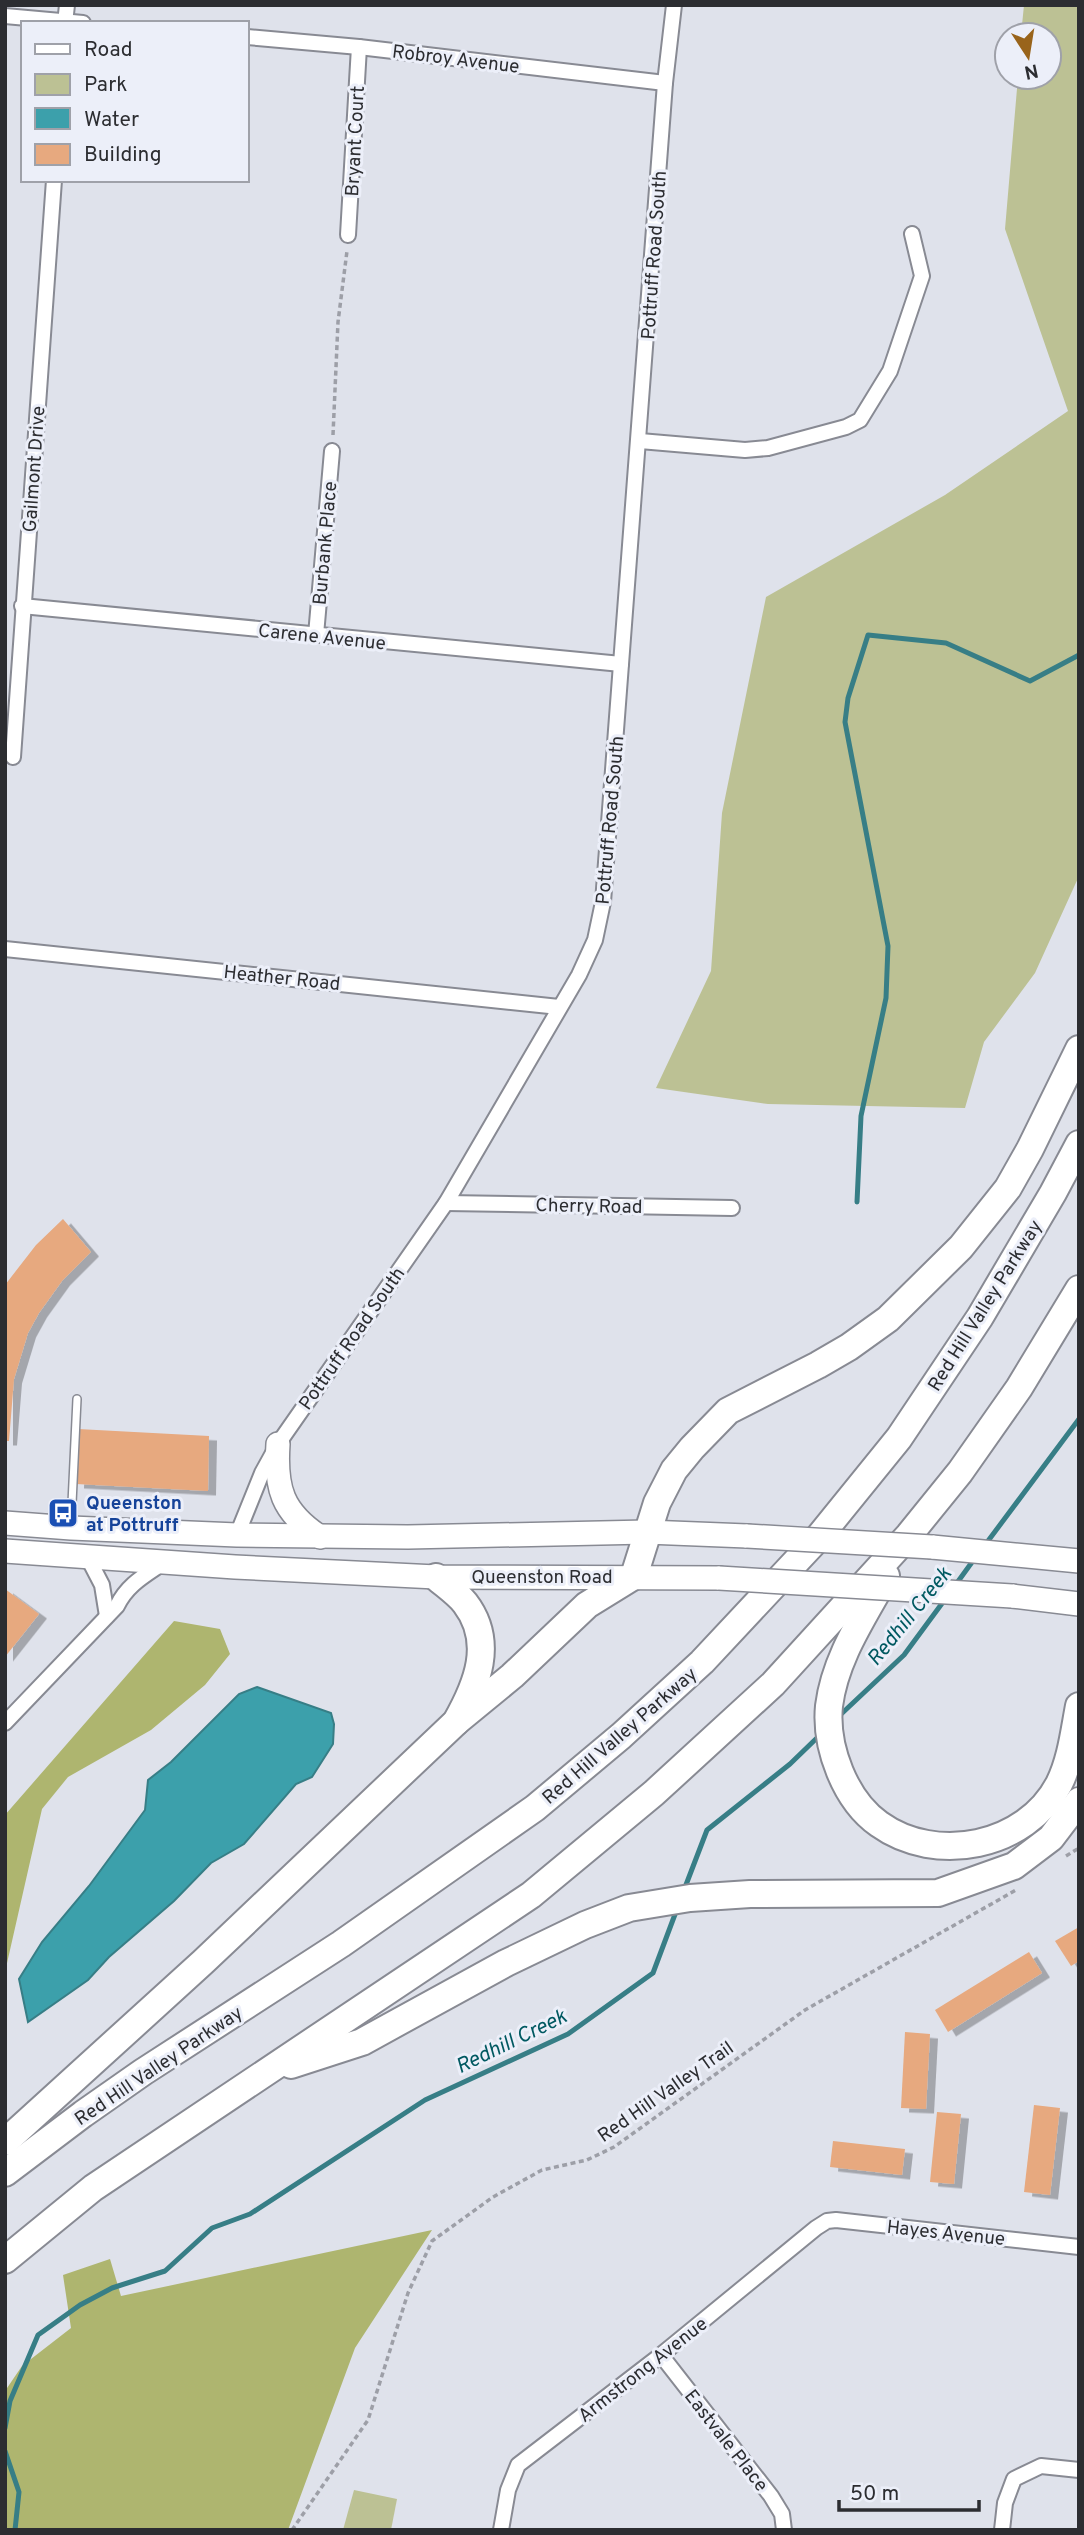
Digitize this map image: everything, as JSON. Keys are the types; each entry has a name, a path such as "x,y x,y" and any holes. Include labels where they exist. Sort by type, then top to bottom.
{"highway":[{"path":"5,2142 203,1962 456,1722 512,1676 587,1605 634,1576 657,1503 674,1470 727,1411 849,1347 888,1319 961,1247 1008,1188 1079,1049"},
{"name":"Red Hill Valley Parkway","path":"5,2173 133,2079 341,1944 535,1808 621,1736 702,1662 818,1538 899,1438 980,1317 1079,1144"},
{"path":"5,2260 93,2188 531,1895 654,1793 773,1685 909,1535 960,1472 1019,1388 1079,1289"},
{"path":"909,1535 841,1657 829,1708 829,1735 839,1772 859,1803 877,1823 916,1842 940,1846 963,1846 1010,1833 1036,1813 1058,1785 1067,1764 1079,1706"},
{"path":"436,1577 464,1602 480,1639 482,1659 478,1675 471,1696 456,1722"},
{"path":"260,2075 362,2042 506,1963 629,1908 690,1898 750,1894 938,1893 1014,1866 1051,1838 1079,1801"}],"main road":[{"path":"278,1444 278,1475 286,1502 291,1513 302,1525 320,1537"},
{"name":"Queenston Road","path":"5,1522 71,1528 320,1537 408,1538 647,1532 932,1547 1079,1561"},
{"name":"Queenston Road","path":"5,1551 88,1559 436,1577 719,1578 1012,1596 1079,1604"}],"street":[{"name":"Pottruff Road South","path":"237,1535 262,1473 278,1444 446,1203 579,975 596,940 603,902 665,83 674,5"},
{"path":"5,16 56,21"},
{"name":"Robroy Avenue","path":"248,37 359,47 665,83"},
{"name":"Bryant Court","path":"348,235 359,47"},
{"name":"Gailmont Drive","path":"13,757 54,182"},
{"path":"640,441 745,450 768,448 846,427 860,420 890,371 922,276 912,234"},
{"name":"Burbank Place","path":"316,635 332,451"},
{"name":"Carene Avenue","path":"22,607 621,664"},
{"name":"Heather Road","path":"5,949 559,1007"},
{"name":"Cherry Road","path":"446,1203 732,1208"},
{"path":"88,1559 102,1585 107,1616"},
{"path":"5,1723 117,1606 123,1593 163,1563"},
{"name":"Hayes Avenue","path":"816,2228 827,2221 836,2220 1079,2247"},
{"name":"Armstrong Avenue","path":"501,2530 508,2490 518,2465 661,2355 816,2228"},
{"name":"Eastvale Place","path":"661,2355 771,2496 782,2514 784,2530"},
{"path":"1003,2530 1005,2503 1014,2480 1041,2466 1079,2470"}],"lane":[{"path":"71,1528 77,1399"}],"path":[{"path":"332,451 338,322 348,235"},
{"path":"1058,1862 1079,1848"},
{"name":"Red Hill Valley Trail","path":"292,2530 368,2420 408,2293 432,2241 493,2197 542,2171 587,2160 614,2147 805,2010 1016,1890"}],"green space":[{"path":"1024,5 1079,5 1079,876 1035,973 984,1042 965,1108 768,1104 656,1088 711,971 722,813 766,597 945,495 1068,411 1005,229 1017,91 1063,91 1063,21 1022,21"},
{"path":"174,1621 220,1629 230,1654 205,1685 151,1730 68,1777 42,1809 5,1972 5,1815"},
{"path":"432,2230 355,2348 288,2530 5,2530 5,2391 22,2366 71,2328 63,2275 110,2259 121,2296"},
{"path":"354,2490 397,2499 391,2530 343,2530"}],"water":[{"path":"257,1687 331,1713 334,1724 333,1744 312,1777 296,1784 244,1844 211,1863 174,1901 109,1957 88,1980 28,2022 19,1979 42,1942 89,1886 145,1810 148,1780 171,1762 239,1694"}],"building":[{"path":"63,1219 91,1252 62,1281 28,1333 14,1379 9,1441 5,1441 5,1285 36,1245"},
{"path":"78,1429 209,1436 208,1491 76,1484"},
{"path":"5,1589 39,1614 5,1657"},
{"path":"1079,1927 1079,1961 1071,1966 1055,1941"},
{"path":"1029,1952 1042,1973 948,2032 935,2010"},
{"path":"905,2032 930,2034 926,2109 901,2108"},
{"path":"1034,2105 1060,2108 1050,2195 1024,2192"},
{"path":"937,2112 961,2114 954,2184 930,2182"},
{"path":"833,2141 905,2149 902,2175 830,2167"}],"waterway":[{"path":"857,1202 861,1116 886,998 888,946 845,722 848,698 868,635 946,643 1030,681 1079,655"},
{"name":"Redhill Creek","path":"985,1545 1079,1419"},
{"name":"Redhill Creek","path":"954,1587 975,1558"},
{"name":"Redhill Creek","path":"838,1717 904,1655 946,1598"},
{"name":"Redhill Creek","path":"684,1890 707,1830 790,1764 821,1734"},
{"name":"Redhill Creek","path":"5,2428 10,2401 38,2335 80,2305 112,2288 165,2271 212,2228 250,2214 425,2100 568,2034 653,1973 677,1909"},
{"name":"Redhill Creek","path":"5,2451 19,2492 15,2530"}],"place":[{"name":"Queenston at Pottruff","path":"63,1513"}]}
